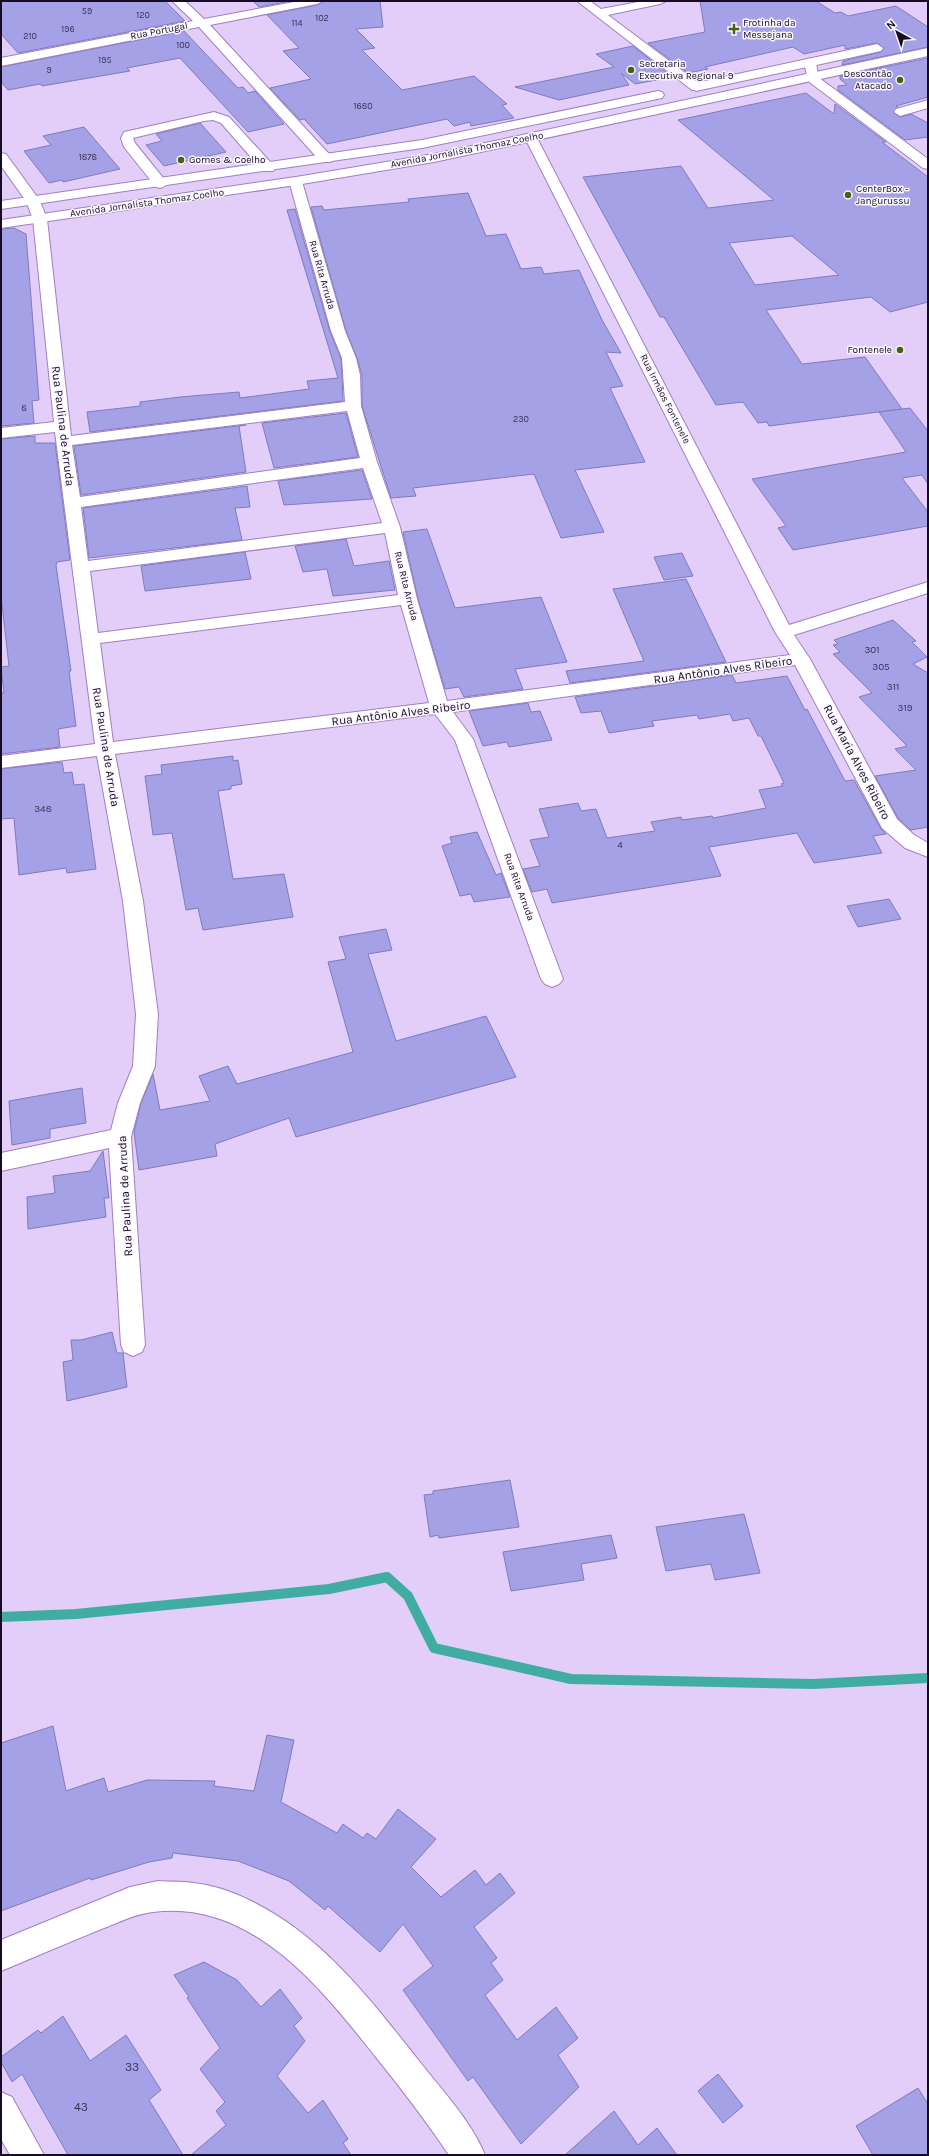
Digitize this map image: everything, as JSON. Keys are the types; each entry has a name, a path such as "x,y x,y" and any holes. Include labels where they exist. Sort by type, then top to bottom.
{"street":[{"path":"178,1 201,23 326,159"},
{"name":"Rua Portugal","path":"1,62 317,1"},
{"path":"583,1 696,87"},
{"path":"600,13 660,1"},
{"path":"682,90 891,45"},
{"name":"Avenida Jornalista Thomaz Coelho","path":"1,224 296,181 434,158 928,52"},
{"path":"810,62 812,78 926,162"},
{"name":"Avenida Jornalista Thomaz Coelho","path":"1,205 161,184 422,144 667,93"},
{"path":"900,112 928,104"},
{"path":"161,184 129,144 127,138 129,135 204,117 214,116 225,120 268,168"},
{"path":"552,117 566,130"},
{"name":"Rua Irmãos Fontenele","path":"531,138 784,632 801,660"},
{"path":"422,144 434,158"},
{"name":"Rua Paulina de Arruda","path":"3,163 33,201 40,219 64,434 105,750 133,901 146,1014 144,1066 129,1103 120,1137 133,1345"},
{"name":"Rua Rita Arruda","path":"296,181 338,331 349,358 352,375 353,406 369,462 392,526 408,599 440,708 464,739 467,746 552,979"},
{"path":"1,433 64,434 353,406"},
{"path":"73,504 369,462"},
{"path":"82,567 392,526"},
{"path":"784,632 928,587"},
{"path":"91,639 408,599"},
{"name":"Rua Antônio Alves Ribeiro","path":"1,762 440,708 801,660"},
{"name":"Rua Maria Alves Ribeiro","path":"801,660 890,823 900,834 913,844 928,850"},
{"path":"1,1162 120,1137"},
{"path":"1,1956 53,1932 137,1900 158,1896 194,1897 231,1907 288,1939 332,1980 443,2117 469,2155"},
{"path":"1,2108 28,2155"}],"building":[{"path":"1,1 165,1 185,21 18,53 1,34"},
{"path":"253,1 291,1 259,7"},
{"path":"324,1 380,1 383,27 356,29 375,48 362,50 402,90 474,76 507,104 502,105 514,118 471,126 470,122 454,126 447,119 327,144 304,119 300,120 270,88 311,79 283,51 299,48 267,15 317,5"},
{"name":"Frotinha da Messejana","path":"700,1 816,1 835,13 841,12 848,16 896,6 928,27 928,47 842,65 843,61 881,52 884,48 877,43 845,49 845,45 804,54 793,47 705,67 708,69 688,73 648,43 705,32"},
{"path":"184,31 238,88 243,87 248,93 255,91 284,124 248,132 180,58 127,68 130,71 42,86 40,84 8,90 1,82 1,67"},
{"path":"633,46 672,77 635,84 621,73 629,85 559,100 515,87 614,67 596,54"},
{"path":"928,58 928,97 896,106 898,107 893,112 900,117 911,114 928,123 928,137 905,140 838,90 838,86 847,85 840,79 840,76"},
{"path":"806,93 834,114 835,104 886,142 882,142 928,177 928,302 890,312 871,297 766,310 802,364 865,357 902,409 769,426 767,422 758,423 743,402 716,405 664,317 660,317 583,177 681,166 708,208 774,200 678,120","holes":["792,236 839,275 755,285 729,243"]},
{"path":"200,123 226,152 164,166 146,145 162,141 156,134"},
{"path":"84,127 120,169 63,182 62,180 49,183 24,151 51,145 43,136"},
{"path":"468,193 486,236 506,234 521,269 541,267 544,274 579,270 602,320 621,353 606,352 623,386 610,388 645,462 575,470 604,532 561,538 534,474 413,488 416,496 391,498 362,406 362,375 346,331 311,207 322,206 324,210 409,202 408,199"},
{"path":"295,209 330,332 341,358 343,401 90,432 87,412 140,406 140,402 180,397 239,392 240,398 309,389 307,381 338,378 287,210"},
{"path":"14,228 26,234 39,400 32,401 34,423 1,426 1,229"},
{"path":"910,408 928,431 928,484 922,475 902,478 928,512 928,526 793,550 778,528 786,526 752,479 906,452 879,412"},
{"path":"346,413 358,457 274,468 262,423"},
{"path":"246,425 239,426 246,472 81,495 74,446"},
{"path":"35,436 35,443 55,443 70,560 57,562 56,565 71,671 69,671 76,726 58,729 60,747 1,754 1,693 4,693 1,667 9,666 1,596 1,439"},
{"path":"362,470 372,499 284,505 278,481"},
{"path":"247,486 250,507 235,508 242,540 89,558 83,508"},
{"path":"427,529 455,608 541,597 567,662 515,669 523,689 464,697 459,687 445,689 418,599 403,532"},
{"path":"346,539 354,566 389,561 395,590 333,596 327,569 303,572 295,546"},
{"path":"245,552 251,579 145,591 141,566"},
{"path":"682,553 693,576 664,580 654,557"},
{"path":"686,579 726,662 570,683 566,671 644,661 613,589"},
{"path":"893,620 916,641 912,642 927,657 913,664 928,673 928,827 911,830 898,818 875,776 916,770 895,749 907,746 859,697 872,693 833,654 840,652 833,645 838,644 834,640"},
{"path":"732,675 736,683 787,676 805,710 807,709 845,781 854,780 881,829 886,834 873,836 882,853 814,863 797,833 709,847 721,876 552,903 547,889 532,892 523,869 540,866 530,840 549,837 539,809 578,803 581,811 596,809 607,838 655,831 651,822 681,817 682,820 712,816 713,818 766,808 759,790 783,786 781,784 784,783 761,736 758,736 749,718 733,721 730,714 699,719 697,715 652,721 654,726 609,733 601,711 581,713 575,697"},
{"path":"528,703 531,712 540,711 552,740 509,747 507,742 483,746 469,711"},
{"path":"233,756 233,761 238,760 242,784 231,786 231,789 218,791 233,879 284,874 293,917 203,930 198,908 186,910 172,833 153,835 145,776 162,774 161,765"},
{"path":"62,762 64,773 72,772 74,785 84,784 96,869 67,873 66,868 19,875 14,818 1,819 1,769"},
{"path":"477,832 496,875 501,873 510,897 474,902 471,894 460,896 442,846 452,843 450,837"},
{"path":"889,899 901,919 858,927 847,906"},
{"path":"386,929 392,950 368,954 396,1041 486,1016 516,1077 296,1137 289,1118 215,1144 217,1156 139,1170 134,1132 141,1103 153,1074 160,1110 210,1101 199,1076 228,1066 237,1084 353,1052 328,962 346,959 339,937"},
{"path":"82,1088 86,1123 50,1129 50,1138 12,1145 9,1101"},
{"path":"103,1151 109,1198 104,1198 106,1217 28,1229 27,1197 55,1193 53,1176 90,1171"},
{"path":"112,1332 117,1353 123,1353 127,1387 67,1401 63,1362 73,1360 71,1340 81,1340"},
{"path":"510,1480 519,1527 439,1538 438,1535 430,1537 424,1495 433,1494 433,1491"},
{"path":"744,1514 760,1573 715,1580 711,1564 666,1571 656,1527"},
{"path":"611,1535 617,1558 581,1564 584,1580 511,1591 503,1552"},
{"path":"53,1726 66,1791 104,1778 108,1792 147,1780 215,1781 214,1786 254,1791 267,1735 294,1740 281,1802 337,1833 343,1824 363,1838 367,1833 376,1839 398,1809 436,1839 411,1867 441,1897 475,1870 486,1885 500,1873 515,1893 474,1927 497,1958 491,1963 503,1980 485,1995 517,2040 556,2007 578,2038 558,2055 579,2087 521,2144 473,2077 468,2081 403,1990 433,1966 403,1924 380,1952 328,1906 325,1910 289,1881 238,1861 173,1853 172,1858 149,1862 91,1880 90,1878 1,1911 1,1743"},
{"path":"204,1962 237,1980 261,2007 280,1989 302,2018 294,2026 305,2041 277,2076 308,2113 323,2100 348,2139 343,2143 351,2155 191,2155 226,2125 216,2111 225,2102 200,2069 220,2048 187,1998 189,1997 174,1975"},
{"path":"63,2016 90,2061 126,2035 161,2090 149,2100 183,2155 68,2155 22,2074 12,2082 1,2062 1,2057 38,2030 41,2033"},
{"path":"718,2074 743,2106 723,2123 698,2091"},
{"path":"918,2088 928,2104 928,2155 873,2155 856,2126"},
{"path":"614,2111 638,2145 657,2128 677,2155 565,2155"}],"waterway":[{"path":"1,1617 76,1614 329,1589 387,1577 408,1596 434,1648 571,1679 813,1684 928,1678"}],"place":[{"name":"Frotinha da Messejana","path":"734,29"},
{"name":"Secretaria Executiva Regional 9","path":"631,70"},
{"name":"Descontão Atacado","path":"900,80"},
{"name":"Gomes & Coelho","path":"181,160"},
{"name":"CenterBox - Jangurussu","path":"848,195"},
{"name":"Fontenele","path":"900,350"}]}
